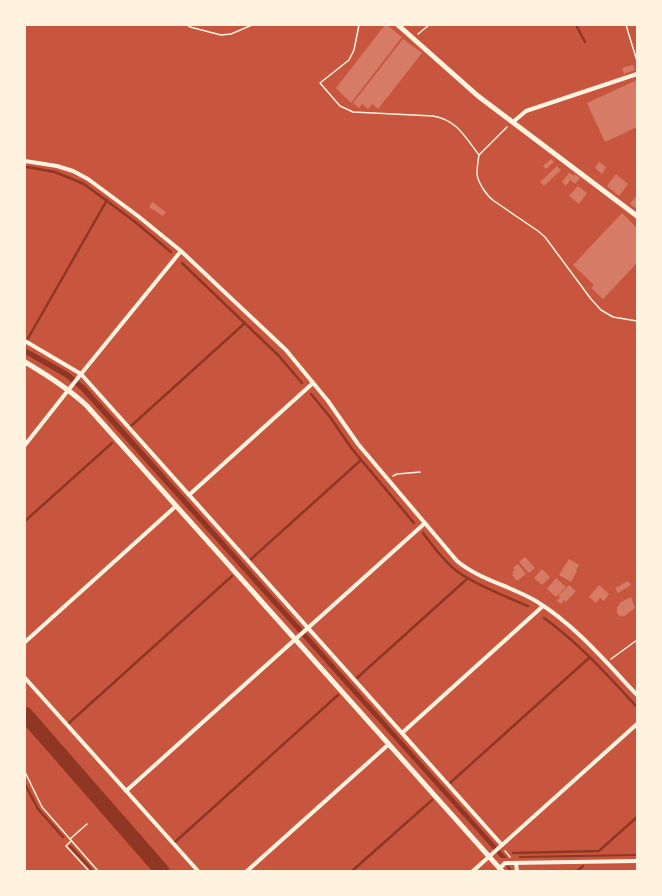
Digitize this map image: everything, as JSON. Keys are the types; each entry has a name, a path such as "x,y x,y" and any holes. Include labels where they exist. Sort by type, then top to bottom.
{"street":[{"path":"398,25 478,96 637,216"},
{"path":"513,122 526,111 637,74"},
{"path":"25,166 26,161 57,166 88,179 138,216 181,251 286,350 333,407 358,444 426,523 452,556 463,566 475,573 543,606 574,631 607,662 637,695"},
{"path":"25,445 79,375 181,251"},
{"path":"25,341 79,375 189,495 501,846"},
{"path":"25,362 70,387 176,506 297,638 389,744 491,855 501,869 505,863 637,861"},
{"path":"189,495 313,383"},
{"path":"25,642 176,506"},
{"path":"126,791 426,523"},
{"path":"402,733 543,606"},
{"path":"25,678 198,871"},
{"path":"473,871 637,724"},
{"path":"247,871 389,744"},
{"path":"516,863 517,871"}],"path":[{"path":"187,25 221,35 226,35 252,25"},
{"path":"359,25 354,50 349,60 320,84 340,106 353,112 441,117 456,125 479,155"},
{"path":"414,39 429,25"},
{"path":"626,25 637,61"},
{"path":"513,122 479,155 477,174 479,181 491,198 545,237 591,299 601,310 613,317 637,321"},
{"path":"389,479 397,474 420,472"},
{"path":"607,662 637,640"},
{"path":"25,772 42,807 98,871"},
{"path":"87,824 66,846 89,871"},
{"path":"501,846 512,859"}],"shaded area":[{"path":"25,348 68,372 85,386 507,858 501,858 81,390 65,377 25,354"},
{"path":"637,854 637,856 519,858 519,856"}],"building":[{"path":"385,25 402,37 351,103 336,88"},
{"path":"403,39 422,53 378,109 372,104 368,109 362,104 359,108 353,103"},
{"path":"633,65 635,70 624,74 622,68"},
{"path":"637,80 637,127 605,142 587,103"},
{"path":"551,159 554,162 546,169 543,166"},
{"path":"599,162 606,167 602,174 595,168"},
{"path":"557,166 561,170 544,186 540,182"},
{"path":"569,173 574,176 575,174 580,178 575,184 570,180 566,186 562,182"},
{"path":"616,174 628,184 619,196 607,186"},
{"path":"578,186 587,193 579,204 569,196"},
{"path":"637,195 637,209 630,204"},
{"path":"152,202 166,212 163,216 149,207"},
{"path":"622,213 637,228 637,263 603,299 591,288 594,285 573,265"},
{"path":"525,557 535,568 529,573 519,562"},
{"path":"569,559 579,565 571,582 559,575"},
{"path":"518,564 526,574 517,581 512,575 514,574 512,572 515,570 513,568"},
{"path":"542,569 550,577 542,585 534,578"},
{"path":"556,578 566,587 556,597 547,589"},
{"path":"628,581 631,585 618,593 615,588"},
{"path":"569,585 576,591 566,602 564,600 561,604 557,601 560,597 558,596"},
{"path":"599,585 609,594 604,601 600,598 596,603 589,597"},
{"path":"631,597 635,608 623,617 622,615 620,617 617,613 619,603"}],"waterway":[{"path":"576,25 585,42"},
{"path":"27,167 55,172 84,184 134,221 171,252"},
{"path":"27,340 107,200"},
{"path":"182,263 279,356 302,383"},
{"path":"131,426 245,323"},
{"path":"311,394 330,417 352,449 414,523"},
{"path":"25,521 112,443"},
{"path":"250,560 361,460"},
{"path":"423,533 443,559 465,577 501,595 528,606"},
{"path":"69,723 232,576"},
{"path":"357,678 468,578"},
{"path":"544,618 581,649 637,707"},
{"path":"450,783 590,657"},
{"path":"175,842 338,695"},
{"path":"25,714 162,871"},
{"path":"25,784 38,809 63,837"},
{"path":"352,871 432,800"},
{"path":"513,853 599,851 637,817"},
{"path":"70,846 93,871"},
{"path":"577,871 583,866"},
{"path":"508,867 511,871"}]}
